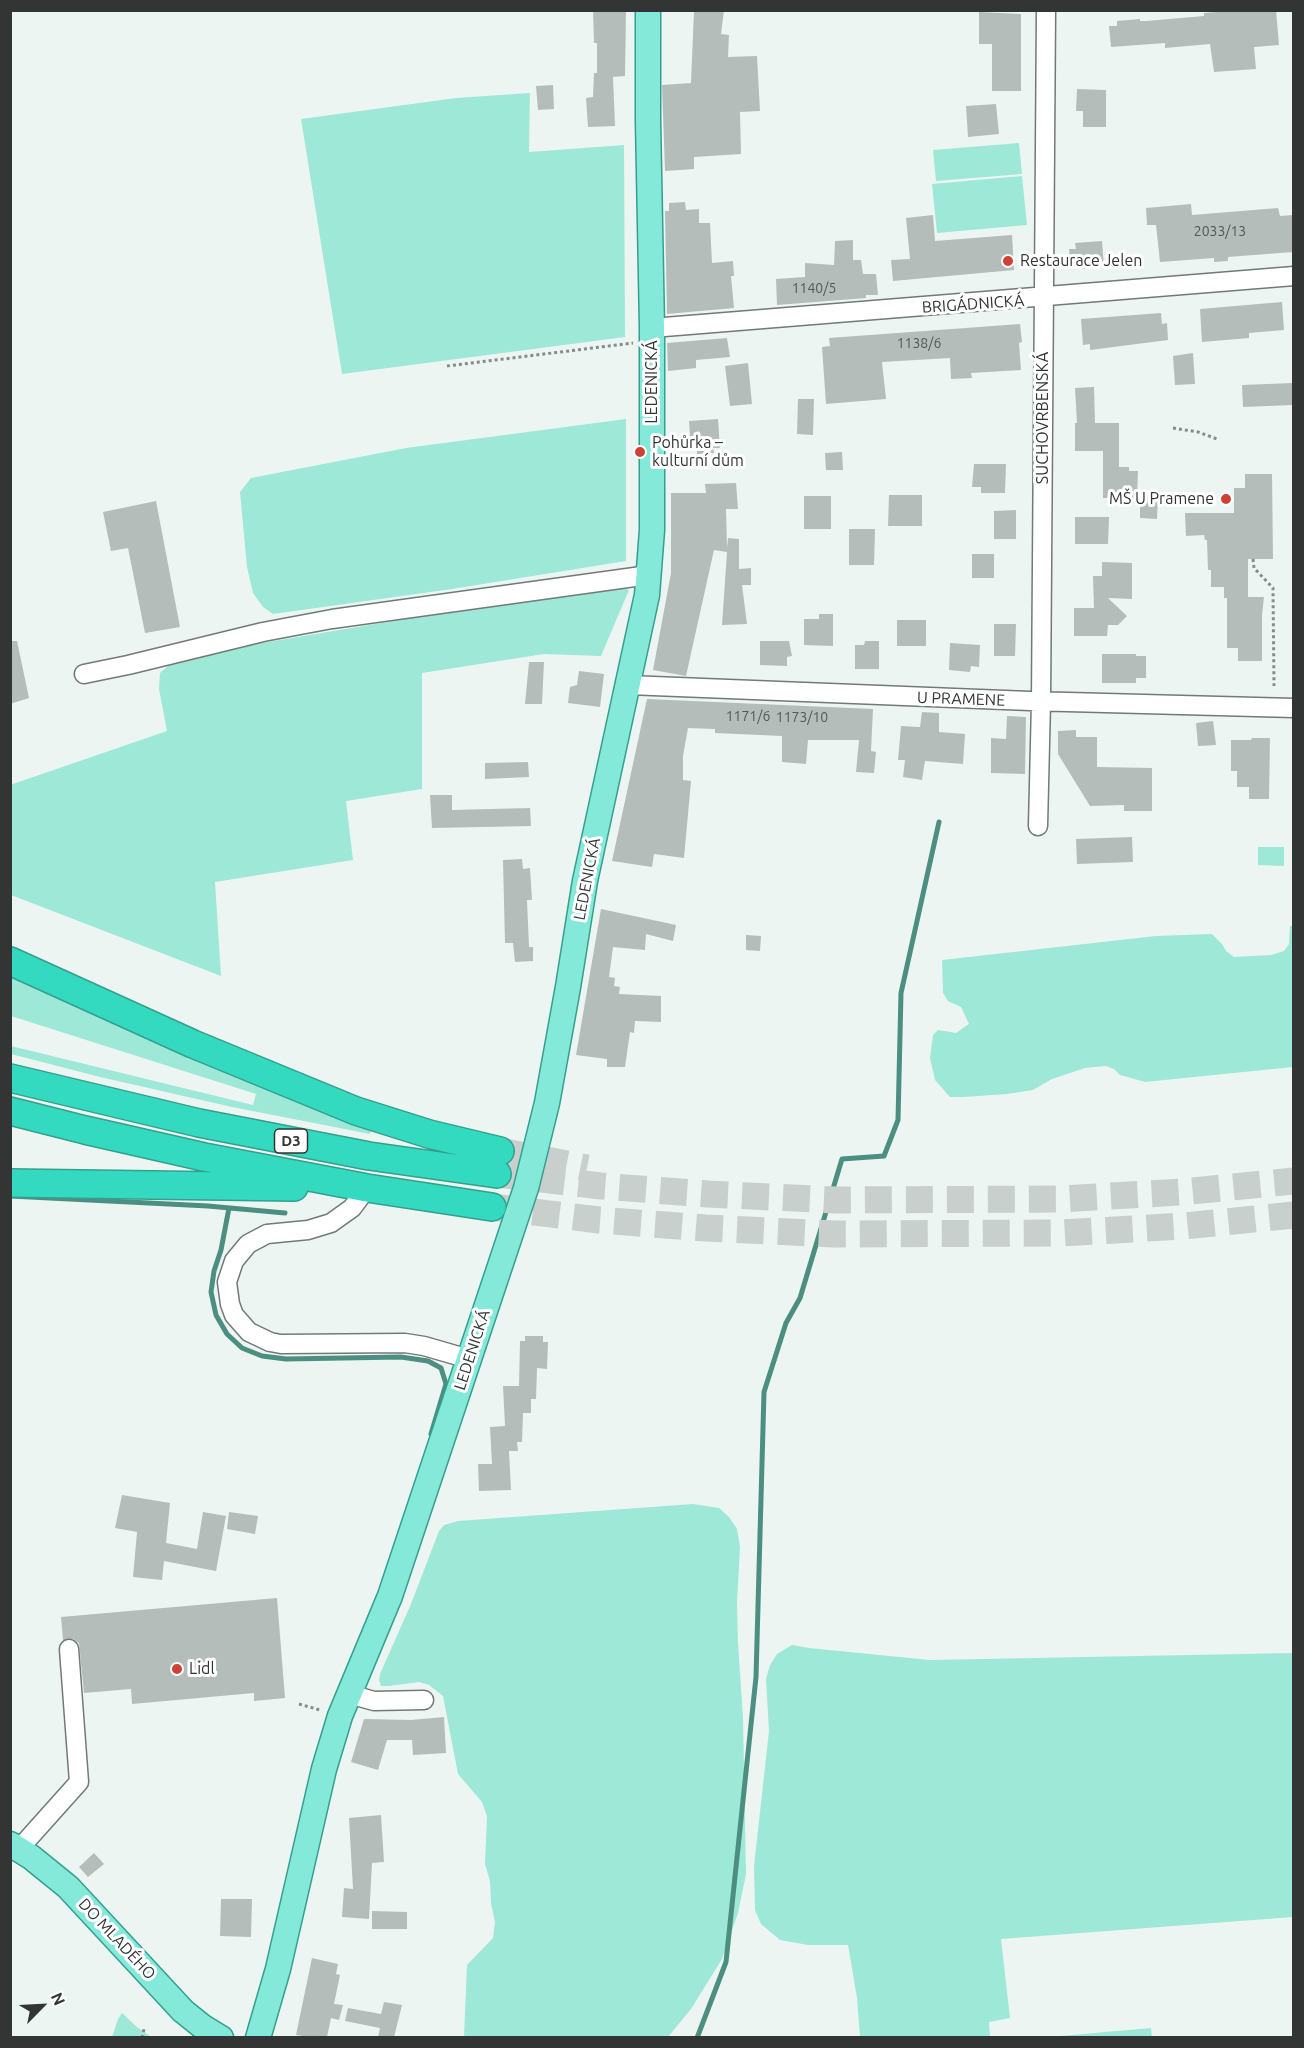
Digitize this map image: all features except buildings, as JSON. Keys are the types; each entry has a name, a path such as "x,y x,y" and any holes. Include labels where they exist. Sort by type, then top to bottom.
{"highway":[{"name":"D3","path":"10,961 193,1044 356,1111 429,1134 499,1162 369,1156 199,1124 10,1078"},
{"name":"D3","path":"10,1111 204,1157 367,1188 492,1207"},
{"name":"D3","path":"10,1183 367,1188"}],"main road":[{"name":"LEDENICKÁ","path":"258,2037 278,1969 324,1769 340,1716 390,1596 526,1188 547,1103 585,881 647,596 652,530 648,10"},
{"name":"DO MLADÉHO","path":"15,1846 68,1887 183,2011 203,2027 221,2037"}],"street":[{"name":"SUCHOVRBENSKÁ","path":"1038,826 1046,10"},
{"name":"BRIGÁDNICKÁ","path":"652,335 1293,276"},
{"path":"84,674 263,632 332,619 649,575"},
{"name":"U PRAMENE","path":"628,685 1041,702 1293,708"},
{"path":"367,1188 352,1208 331,1223 308,1230 267,1234 248,1244 234,1261 227,1282 234,1315 249,1332 270,1342 405,1344 424,1346 469,1359"},
{"path":"15,1846 79,1782 69,1649"},
{"path":"349,1694 374,1701 424,1700"}],"path":[{"path":"447,366 652,335"},
{"path":"1173,428 1198,432 1217,439"},
{"path":"1253,559 1254,568 1273,588 1274,686"},
{"path":"142,2037 144,2030"}],"green space":[{"path":"530,93 529,152 624,145 625,337 342,374 301,119 456,98"},
{"path":"1019,143 1022,174 936,181 933,150"},
{"path":"1022,176 1027,225 937,233 932,184"},
{"path":"626,419 626,561 452,589 273,614 263,607 253,593 247,567 240,492 251,478 406,448"},
{"path":"615,584 629,590 601,656 544,654 422,673 422,789 346,801 353,860 215,882 221,976 11,895 10,785 167,731 159,689 160,673 178,657"},
{"path":"1258,847 1284,847 1284,866 1258,865"},
{"path":"1290,926 1293,926 1293,1067 1145,1082 1120,1075 1114,1069 1106,1066 1085,1068 1052,1079 1033,1090 963,1097 950,1097 935,1080 930,1058 933,1035 938,1030 956,1033 969,1024 961,1007 948,1001 943,993 942,960 1156,936 1212,934 1234,957 1271,955 1284,951 1289,944"},
{"path":"10,976 372,1127 370,1134 232,1107 11,1054 11,1046 253,1105 256,1094 11,1016"},
{"path":"693,1504 719,1508 729,1517 737,1529 740,1547 737,1603 743,1718 746,1874 738,1913 722,1959 691,2009 668,2037 464,2037 467,1965 493,1938 495,1922 490,1881 485,1864 487,1816 482,1802 458,1774 443,1696 429,1685 419,1682 381,1686 379,1680 439,1531 444,1525 458,1521"},
{"path":"792,1645 930,1660 1293,1653 1293,1917 1001,1939 1010,2018 989,2022 990,2037 860,2037 857,1998 848,1945 808,1945 780,1940 761,1924 755,1910 754,1866 769,1731 766,1679 770,1665 777,1654"},
{"path":"122,2013 137,2027 151,2037 112,2037"},
{"path":"1151,2028 1152,2037 1049,2037"}],"waterway":[{"path":"697,2038 726,1962 756,1677 764,1392 786,1323 800,1298 842,1159 884,1156 898,1120 901,993 939,822"},
{"path":"10,1196 208,1206 285,1213"},
{"path":"229,1208 211,1292 216,1315 227,1334 242,1348 262,1356 286,1359 401,1357 428,1361 441,1368 446,1384 431,1434"}],"tunnel":[{"path":"500,1151 587,1168"},
{"path":"497,1174 601,1186 835,1200 1060,1199 1181,1192 1294,1181"},
{"path":"492,1207 599,1220 834,1234 1061,1233 1184,1226 1294,1215"}],"place":[{"name":"Restaurace Jelen","path":"1008,261"},
{"name":"Pohůrka – kulturní dům","path":"640,452"},
{"name":"MŠ U Pramene","path":"1226,499"},
{"name":"Lidl","path":"177,1669"}]}
